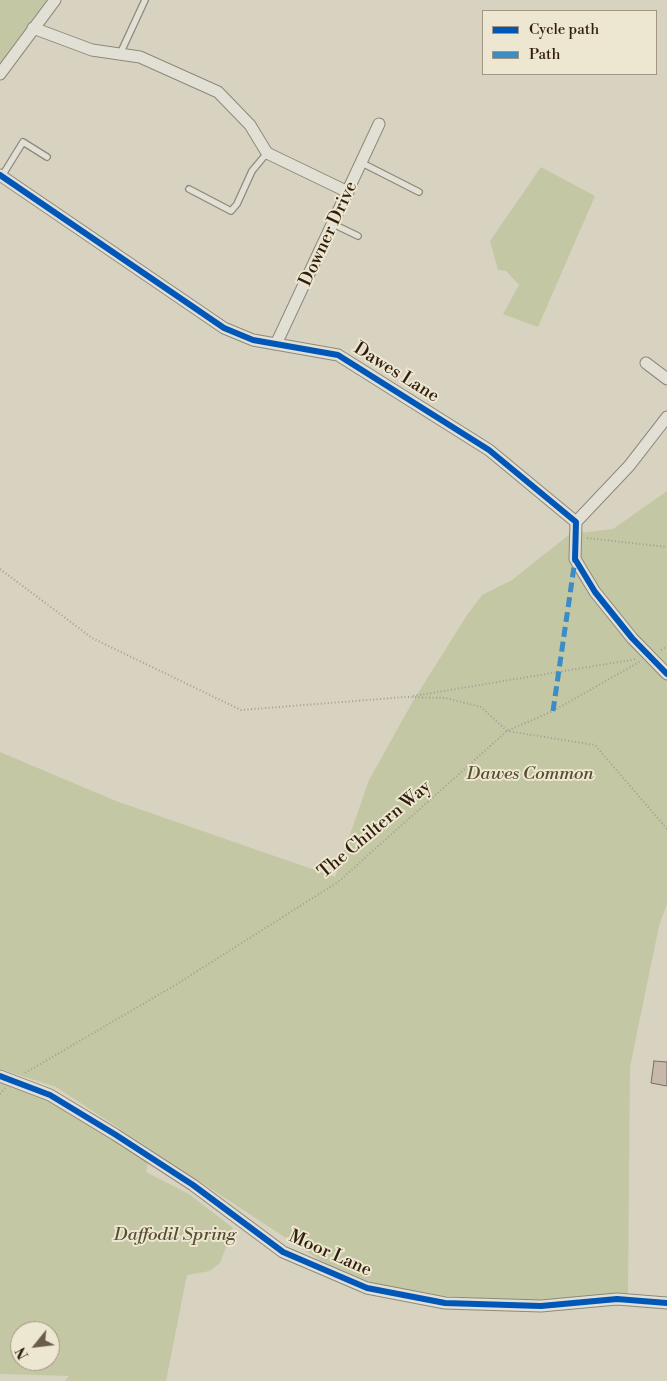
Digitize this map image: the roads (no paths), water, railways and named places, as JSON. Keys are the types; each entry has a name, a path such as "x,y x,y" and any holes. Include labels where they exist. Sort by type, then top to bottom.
{"street":[{"path":"0,74 55,0"},
{"path":"33,28 92,50 140,57 218,92 250,125 267,153 348,192"},
{"name":"Downer Drive","path":"277,342 379,124"},
{"name":"Dawes Lane","path":"1,176 224,328 253,340 277,342 338,355 490,450 576,522"},
{"path":"646,363 667,379"},
{"path":"667,417 629,466 576,522 575,559 595,592 667,674"},
{"name":"Moor Lane","path":"0,1076 50,1095 193,1185 284,1252 367,1288 445,1303 541,1306 617,1299 667,1303"}],"lane":[{"path":"120,54 145,0"},
{"path":"1,176 23,142 47,157"},
{"path":"189,189 230,211 237,204 252,171 267,153"},
{"path":"362,163 419,192"},
{"path":"333,224 358,236"}],"park label":[{"name":"Dawes Common","path":"530,775"},
{"name":"Daffodil Spring","path":"175,1236"}]}
